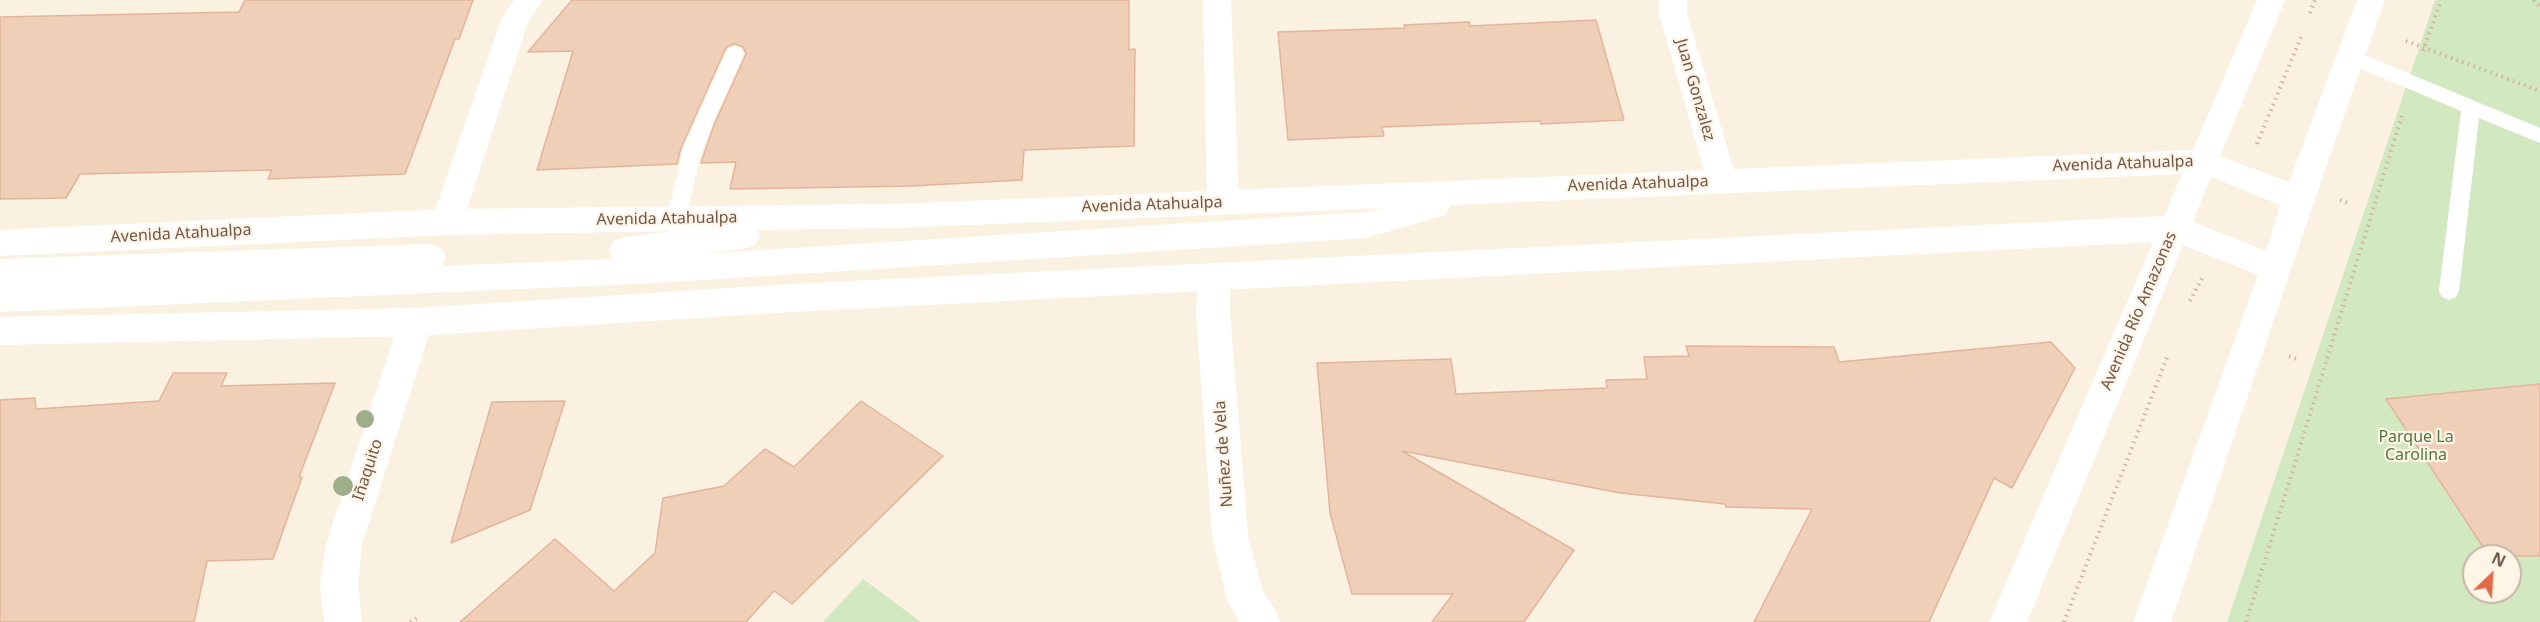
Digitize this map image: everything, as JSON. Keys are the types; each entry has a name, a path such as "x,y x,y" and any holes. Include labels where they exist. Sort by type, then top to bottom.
{"main road":[{"path":"447,222 515,20 529,0"},
{"path":"1217,0 1223,203"},
{"name":"Juan Gonzalez","path":"1673,0 1673,14 1722,180"},
{"name":"Avenida Río Amazonas","path":"2008,622 2271,0"},
{"path":"2152,622 2276,269 2298,199 2371,0"},
{"name":"Avenida Atahualpa","path":"0,243 447,222 896,216 1498,189 2202,162 2298,199"},
{"path":"0,298 649,259 1366,225 1498,189"},
{"path":"0,272 649,259 896,216"},
{"path":"0,331 416,322 792,298 2174,228 2276,269"},
{"path":"649,259 792,298"},
{"name":"Nuñez de Vela","path":"1214,278 1214,312 1230,536 1246,600 1262,622"},
{"name":"Iñaquito","path":"343,622 339,585 344,544 416,322"}],"lane":[{"path":"674,219 682,197 693,149 735,53"},
{"path":"2352,57 2540,136"},
{"path":"2449,291 2471,106"}],"path":[{"path":"2307,22 2315,0"},
{"path":"2246,622 2413,82 2441,0"},
{"path":"2534,0 2540,7"},
{"path":"2244,177 2302,33"},
{"path":"2406,41 2540,91"},
{"path":"2339,200 2350,204"},
{"path":"2189,304 2217,246"},
{"path":"2064,622 2172,347"},
{"path":"2285,355 2299,360"},
{"path":"410,622 420,617"}],"green space":[{"name":"Parque La Carolina","path":"2435,0 2540,0 2540,622 2227,622"},
{"path":"863,579 921,622 823,622"}],"building":[{"path":"245,0 473,0 459,39 455,39 405,174 268,179 272,170 80,174 66,198 0,199 0,17 239,12"},
{"path":"572,0 1129,0 1129,50 1135,49 1134,146 1024,150 1022,180 912,186 730,189 736,162 701,163 714,125 746,54 743,47 734,44 727,47 724,52 681,148 677,164 537,170 573,51 528,52"},
{"path":"1596,20 1624,120 1382,127 1384,136 1288,140 1278,32 1405,28 1404,25 1469,22 1470,26"},
{"path":"2051,342 2075,368 2012,488 1994,478 1929,622 1754,622 1812,509 1726,507 1725,504 1620,493 1402,451 1574,550 1524,622 1432,622 1453,594 1352,594 1330,513 1317,363 1451,359 1456,394 1607,388 1606,380 1647,379 1644,357 1689,356 1686,346 1834,347 1839,362"},
{"path":"173,373 227,373 221,386 335,383 299,477 302,477 273,559 207,561 194,622 0,622 0,400 35,398 36,409 159,401"},
{"path":"2540,384 2540,556 2522,556 2522,544 2481,544 2386,399"},
{"path":"565,401 530,510 451,543 492,402"},
{"path":"861,401 943,456 792,604 774,591 746,622 460,622 555,539 614,591 655,553 663,498 724,486 765,449 794,467"}]}
